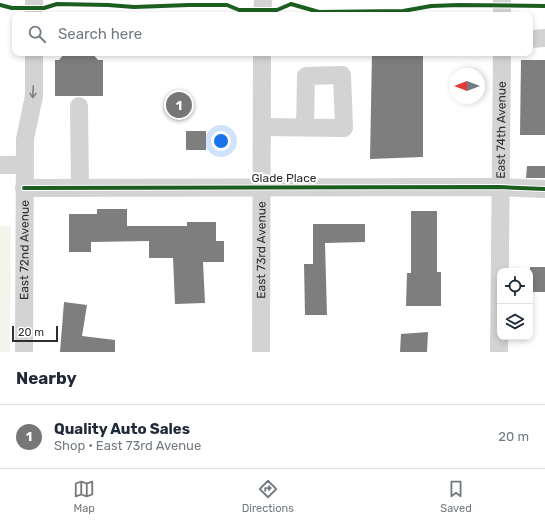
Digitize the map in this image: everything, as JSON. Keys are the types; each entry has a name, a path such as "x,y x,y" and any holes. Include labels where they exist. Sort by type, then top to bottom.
{"street":[{"path":"34,0 34,12"},
{"path":"262,12 263,0"},
{"path":"502,0 502,12"},
{"path":"533,39 545,38"},
{"name":"East 72nd Avenue","path":"24,352 24,165 25,139 34,96 34,56"},
{"name":"East 73rd Avenue","path":"261,352 262,56"},
{"name":"East 74th Avenue","path":"499,352 499,187 502,56"},
{"path":"79,106 80,188"},
{"path":"262,127 305,128"},
{"path":"0,165 24,165"},
{"name":"Glade Place","path":"24,188 499,187 545,189"}],"shaded area":[{"path":"0,226 11,226 10,352 0,352"}],"building":[{"path":"62,56 95,56 98,60 103,60 103,96 55,96 55,60 59,60"},
{"path":"372,56 423,56 423,157 370,159"},
{"path":"521,60 545,60 545,135 520,135"},
{"path":"186,131 206,131 206,150 186,150"},
{"path":"527,166 545,166 545,178 526,178"},
{"path":"97,209 127,209 127,226 187,226 187,222 216,222 216,241 224,241 224,262 203,262 205,303 175,304 173,258 149,258 149,241 91,242 91,252 69,252 69,214 97,214"},
{"path":"411,211 437,211 437,272 441,272 441,306 406,306 407,273 411,273"},
{"path":"313,224 365,224 365,242 325,243 327,315 305,315 304,264 313,264"},
{"path":"545,267 545,292 533,292 533,268 530,268"},
{"path":"64,302 87,305 82,336 115,340 115,352 60,352"},
{"path":"428,332 427,352 400,352 401,334"}],"cycle path":[{"path":"0,5 12,8 44,8 57,4 134,7 227,5 239,10 277,10 291,4 319,12 403,11 431,6 459,5 545,6"},
{"path":"24,188 499,187 545,189"}],"place":[{"name":"Quality Auto Sales","path":"179,105"}]}
